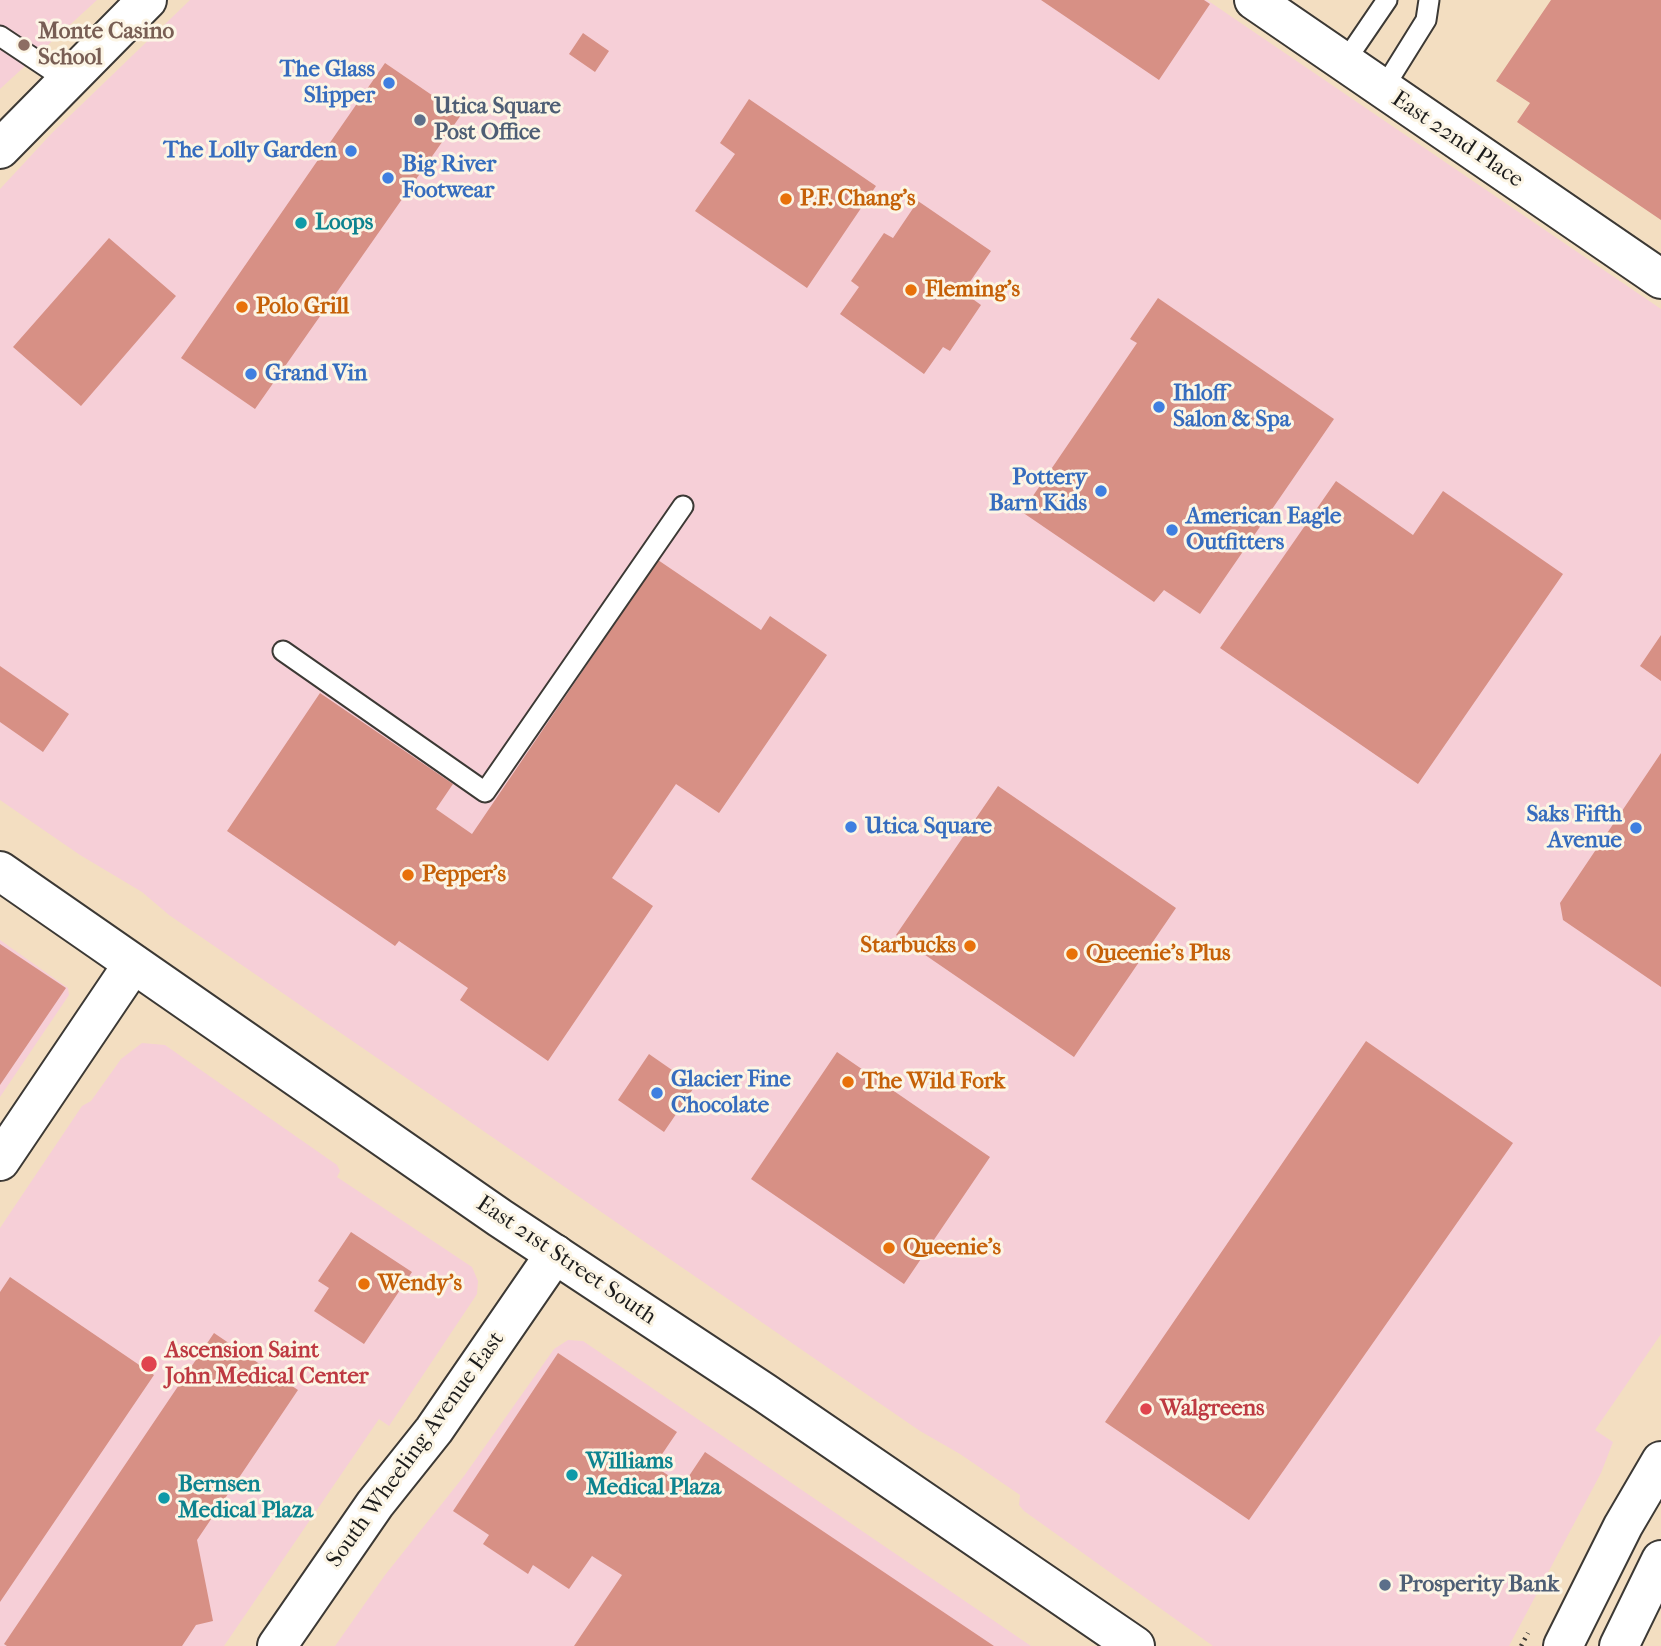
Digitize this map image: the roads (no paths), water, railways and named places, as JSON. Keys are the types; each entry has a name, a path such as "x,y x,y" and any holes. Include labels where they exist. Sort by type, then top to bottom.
{"street":[{"path":"0,149 147,0"},
{"name":"East 22nd Place","path":"1254,0 1661,279"},
{"name":"East 21st Street South","path":"0,871 555,1254 1135,1646"},
{"path":"0,1161 133,964"},
{"name":"South Wheeling Avenue East","path":"277,1646 375,1504 434,1430 555,1254"},
{"path":"1563,1646 1623,1526 1661,1461"},
{"path":"1619,1646 1661,1560"}],"lane":[{"path":"1344,63 1387,0"},
{"path":"1383,89 1426,20 1429,0"},
{"path":"0,36 66,80"},
{"path":"282,651 485,792 683,506"}],"place":[{"name":"Monte Casino School","path":"24,45"},
{"name":"The Glass Slipper","path":"389,83"},
{"name":"Utica Square Post Office","path":"420,120"},
{"name":"The Lolly Garden","path":"351,151"},
{"name":"Big River Footwear","path":"388,178"},
{"name":"P.F. Chang's","path":"786,199"},
{"name":"Loops","path":"301,223"},
{"name":"Fleming's","path":"911,290"},
{"name":"Polo Grill","path":"242,307"},
{"name":"Grand Vin","path":"251,374"},
{"name":"Ihloff Salon & Spa","path":"1159,407"},
{"name":"Pottery Barn Kids","path":"1101,491"},
{"name":"American Eagle Outfitters","path":"1172,530"},
{"name":"Utica Square","path":"851,827"},
{"name":"Saks Fifth Avenue","path":"1636,828"},
{"name":"Pepper's","path":"408,875"},
{"name":"Starbucks","path":"970,946"},
{"name":"Queenie's Plus","path":"1072,954"},
{"name":"The Wild Fork","path":"848,1082"},
{"name":"Glacier Fine Chocolate","path":"657,1093"},
{"name":"Queenie's","path":"889,1248"},
{"name":"Wendy's","path":"364,1284"},
{"name":"Ascension Saint John Medical Center","path":"149,1364"},
{"name":"Walgreens","path":"1146,1409"},
{"name":"Williams Medical Plaza","path":"572,1475"},
{"name":"Bernsen Medical Plaza","path":"164,1498"},
{"name":"Prosperity Bank","path":"1385,1585"}]}
